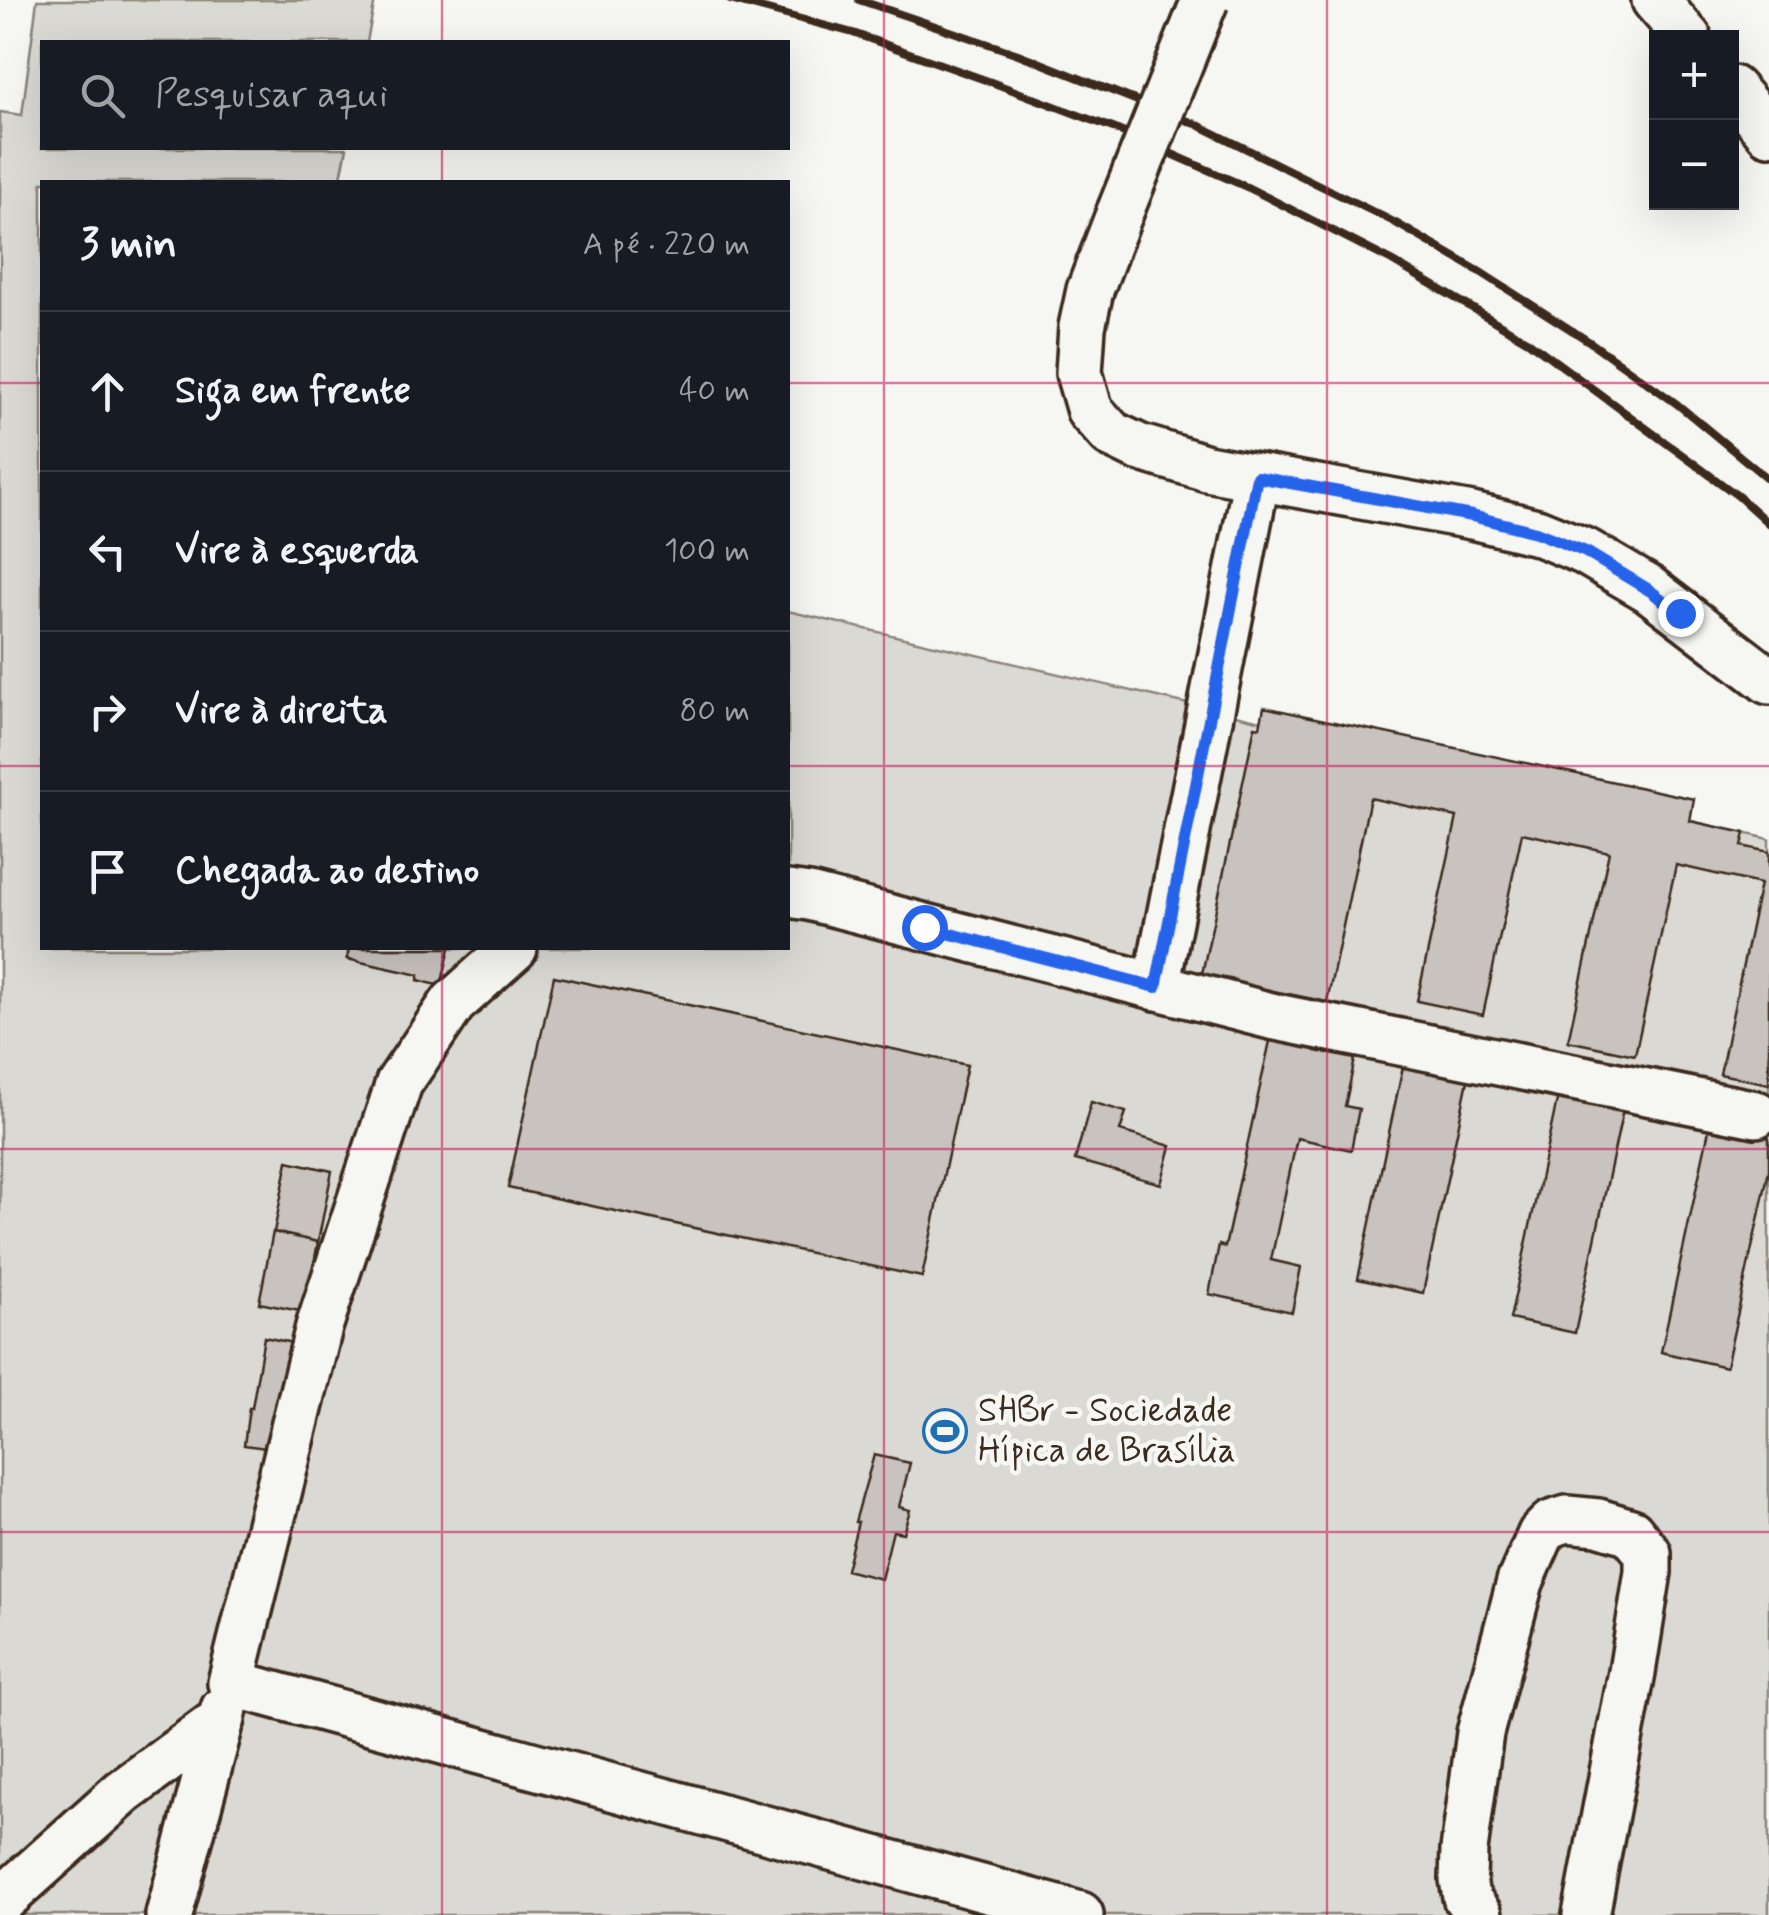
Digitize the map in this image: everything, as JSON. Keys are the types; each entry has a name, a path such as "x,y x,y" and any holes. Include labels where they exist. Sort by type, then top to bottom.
{"street":[{"path":"1206,0 1090,290 1082,327 1079,373 1090,411 1111,434 1138,447 1207,468 1472,516 1536,532 1586,552 1649,590 1769,680"},
{"path":"1655,0 1681,30"},
{"path":"1739,96 1769,132"},
{"path":"1156,987 1257,477"},
{"path":"790,894 1271,1016 1756,1114"},
{"path":"170,1915 320,1328 400,1083 453,1003 512,950"},
{"path":"1479,1915 1466,1898 1463,1879 1480,1733 1520,1582 1540,1534 1551,1524 1567,1520 1598,1522 1630,1532 1648,1553 1632,1672 1586,1915"},
{"path":"0,1902 226,1701"},
{"path":"226,1701 1080,1915"}],"shaded area":[{"name":"SHBr - Sociedade Hípica de Brasília","path":"37,0 375,0 367,40 40,40 40,150 347,150 340,180 40,180 40,950 790,950 790,611 1769,839 1769,1915 0,1915 0,112 22,115"}],"building":[{"path":"1264,707 1694,799 1690,821 1745,833 1742,846 1769,852 1769,1084 1720,1074 1760,884 1676,865 1635,1055 1568,1041 1609,852 1522,833 1483,1015 1417,1001 1457,817 1370,798 1327,1002 1202,974 1255,726 1260,727"},
{"path":"349,950 450,950 441,986 418,980 419,975 347,959"},
{"path":"554,976 967,1065 922,1277 508,1188"},
{"path":"1275,1018 1321,1028 1316,1051 1355,1059 1345,1106 1359,1109 1351,1150 1297,1138 1271,1260 1301,1267 1292,1312 1209,1294 1219,1245 1225,1247"},
{"path":"1405,1057 1470,1071 1423,1293 1358,1279"},
{"path":"1559,1091 1624,1105 1575,1333 1510,1319"},
{"path":"1091,1102 1126,1112 1120,1131 1171,1146 1161,1184 1075,1160"},
{"path":"1710,1125 1769,1138 1769,1170 1726,1367 1661,1352"},
{"path":"288,1161 332,1171 318,1242 274,1232"},
{"path":"273,1232 318,1242 305,1312 259,1303"},
{"path":"264,1337 307,1346 287,1451 244,1445"},
{"path":"874,1455 910,1463 899,1507 910,1510 903,1533 893,1531 881,1579 846,1570"}],"railway":[{"path":"730,0 853,33 991,82 1113,128 1249,188 1392,261 1528,341 1738,496 1769,524"},
{"path":"859,0 1018,54 1196,124 1394,222 1590,342 1677,404 1769,480"}],"place":[{"name":"SHBr - Sociedade Hípica de Brasília","path":"945,1431"}],"route":[{"path":"924,927 1156,987 1257,477 1472,516 1536,532 1586,552 1680,613"}]}
